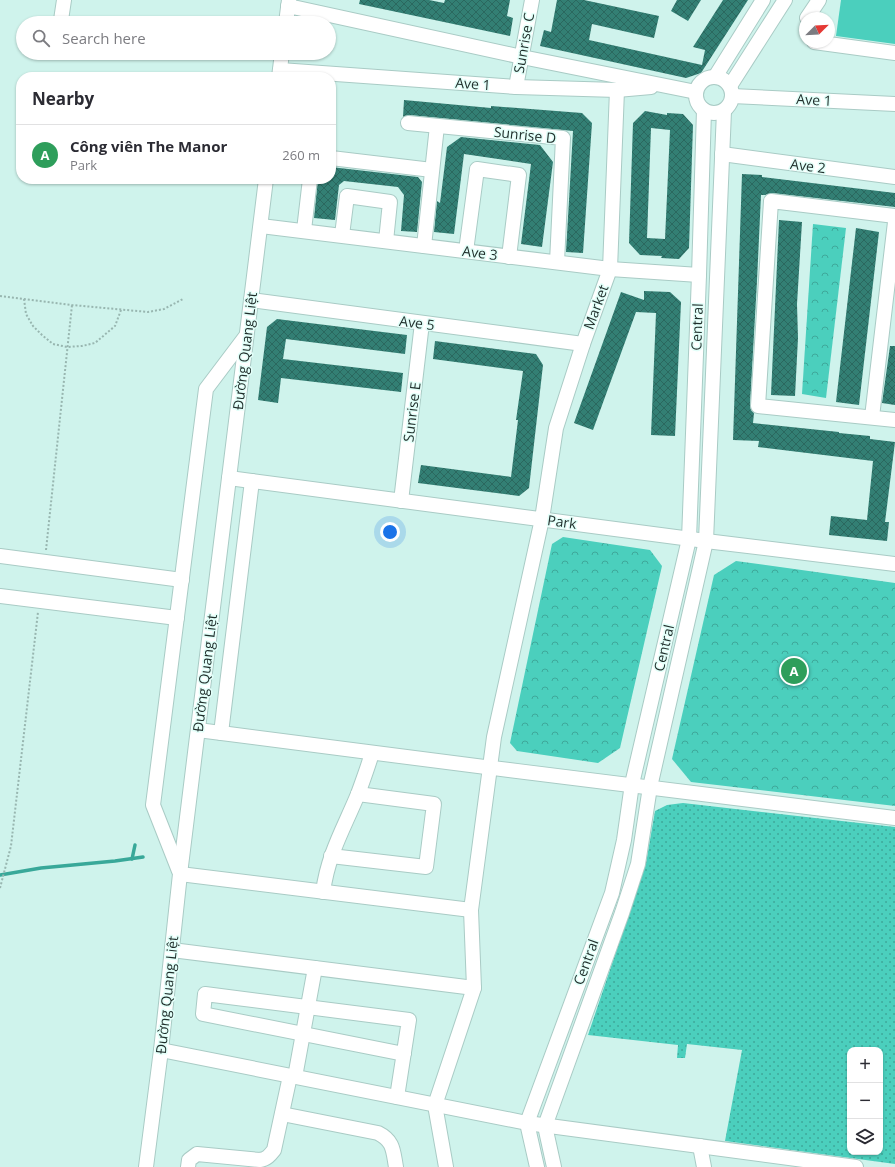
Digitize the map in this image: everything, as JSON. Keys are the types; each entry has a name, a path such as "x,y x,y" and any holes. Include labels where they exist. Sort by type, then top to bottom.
{"street":[{"path":"62,16 64,0"},
{"name":"Sunrise C","path":"516,87 532,0"},
{"path":"715,76 763,0"},
{"path":"731,91 786,0"},
{"path":"811,12 819,0"},
{"path":"287,16 288,3"},
{"name":"Ave 1","path":"288,3 522,57 696,92"},
{"path":"835,45 895,53"},
{"path":"280,72 281,60"},
{"path":"596,90 597,72"},
{"path":"715,76 726,81 731,91 731,102 724,110 718,113 712,113 704,110 697,102 696,92 699,84 709,77 715,76"},
{"name":"Ave 1","path":"336,77 596,90 617,90 665,86"},
{"name":"Market","path":"474,988 471,910 494,737 542,519 556,428 583,344 610,269 617,90"},
{"name":"Ave 1","path":"731,91 895,104"},
{"name":"Central","path":"527,1123 612,893 624,840 632,784 689,539 704,110"},
{"name":"Central","path":"545,1126 622,913 638,864 650,787 706,541 724,110"},
{"name":"Sunrise D","path":"408,123 563,138 557,262"},
{"path":"424,246 437,126"},
{"name":"Ave 2","path":"722,154 895,177"},
{"path":"336,159 432,170"},
{"path":"466,251 477,169 519,175 509,257"},
{"name":"Đường Quang Liệt","path":"146,1167 161,1050 180,874 265,184"},
{"path":"304,230 309,184"},
{"path":"342,235 347,196 390,202 386,241"},
{"path":"895,216 771,201 758,406 895,420"},
{"path":"872,417 895,222"},
{"name":"Ave 3","path":"260,226 304,230 610,269 699,275"},
{"name":"Ave 5","path":"251,300 583,344"},
{"name":"Sunrise E","path":"401,501 422,323"},
{"path":"246,336 206,389 152,805 180,874 471,910"},
{"name":"Park","path":"229,478 689,539 895,560"},
{"path":"221,733 252,481"},
{"path":"0,556 182,580"},
{"path":"0,596 177,618"},
{"path":"198,730 895,818"},
{"path":"323,892 325,874 331,856 358,794 372,753"},
{"path":"331,856 426,867 434,804 358,794"},
{"path":"172,950 474,988 435,1104 446,1167"},
{"path":"188,1167 189,1160 197,1154 260,1160 265,1159 274,1150 303,1034 315,968"},
{"path":"397,1097 404,1054 409,1020 205,994 203,1014 404,1054"},
{"path":"161,1050 527,1123 856,1167"},
{"path":"282,1114 378,1133 386,1137 391,1143 396,1167"},
{"path":"527,1123 537,1167"},
{"path":"545,1126 554,1167"},
{"path":"700,1146 704,1167"}],"path":[{"path":"0,296 72,305 148,312 164,309 183,299"},
{"path":"24,299 26,314 33,326 53,344 67,347 95,343 115,326 121,310"},
{"path":"46,552 72,305"},
{"path":"0,888 12,839 38,611"}],"green space":[{"path":"841,0 895,0 895,44 836,36"},
{"path":"813,224 846,228 826,398 802,394"},
{"path":"563,537 650,550 662,566 620,748 598,763 517,751 510,743 552,544"},
{"path":"736,561 895,583 895,806 691,782 672,759 714,575"},
{"path":"683,803 895,827 895,1164 725,1141 742,1050 687,1044 685,1058 677,1058 678,1045 588,1035 646,863 655,811 667,805"}],"building":[{"path":"360,0 429,0 444,3 445,0 510,0 507,16 513,18 510,36 359,4"},
{"path":"557,0 584,0 659,16 654,38 592,24 589,40 702,65 705,50 693,47 723,0 748,0 701,73 686,78 540,46 544,30 551,32"},
{"path":"677,0 701,0 688,21 671,11"},
{"path":"404,100 491,108 491,106 582,113 592,123 583,253 566,252 573,131 409,115 403,117"},
{"path":"645,111 667,115 667,113 683,114 693,125 689,248 679,259 661,258 662,256 640,255 629,243 633,123","holes":["651,128 670,130 665,239 647,238"]},
{"path":"461,137 540,145 553,162 542,247 521,244 531,164 464,154 454,234 434,232 437,201 440,203 447,147"},
{"path":"336,168 418,177 422,182 417,232 401,231 404,195 398,187 344,181 339,185 335,220 314,218 317,184 336,184"},
{"path":"742,174 762,175 762,177 895,193 895,207 772,193 761,195 750,405 751,410 754,413 753,423 870,436 870,439 895,442 885,522 889,522 887,541 829,535 831,516 867,520 873,461 758,447 759,441 733,440"},
{"path":"779,220 802,222 797,304 798,338 795,396 771,395"},
{"path":"856,228 879,232 859,405 836,402"},
{"path":"644,291 670,292 681,302 675,436 651,435 656,313 636,312 593,430 574,423 621,292 644,300"},
{"path":"277,319 407,335 405,354 286,339 283,359 403,373 401,392 281,378 278,403 258,400 267,327"},
{"path":"435,341 536,354 543,365 529,488 519,496 418,483 421,465 511,477 518,420 516,420 523,371 433,359"},
{"path":"890,346 895,346 895,405 882,403"}],"waterway":[{"path":"132,859 135,845"},
{"path":"0,875 41,868 143,857"}],"place":[{"name":"Công viên The Manor","path":"794,671"}]}
